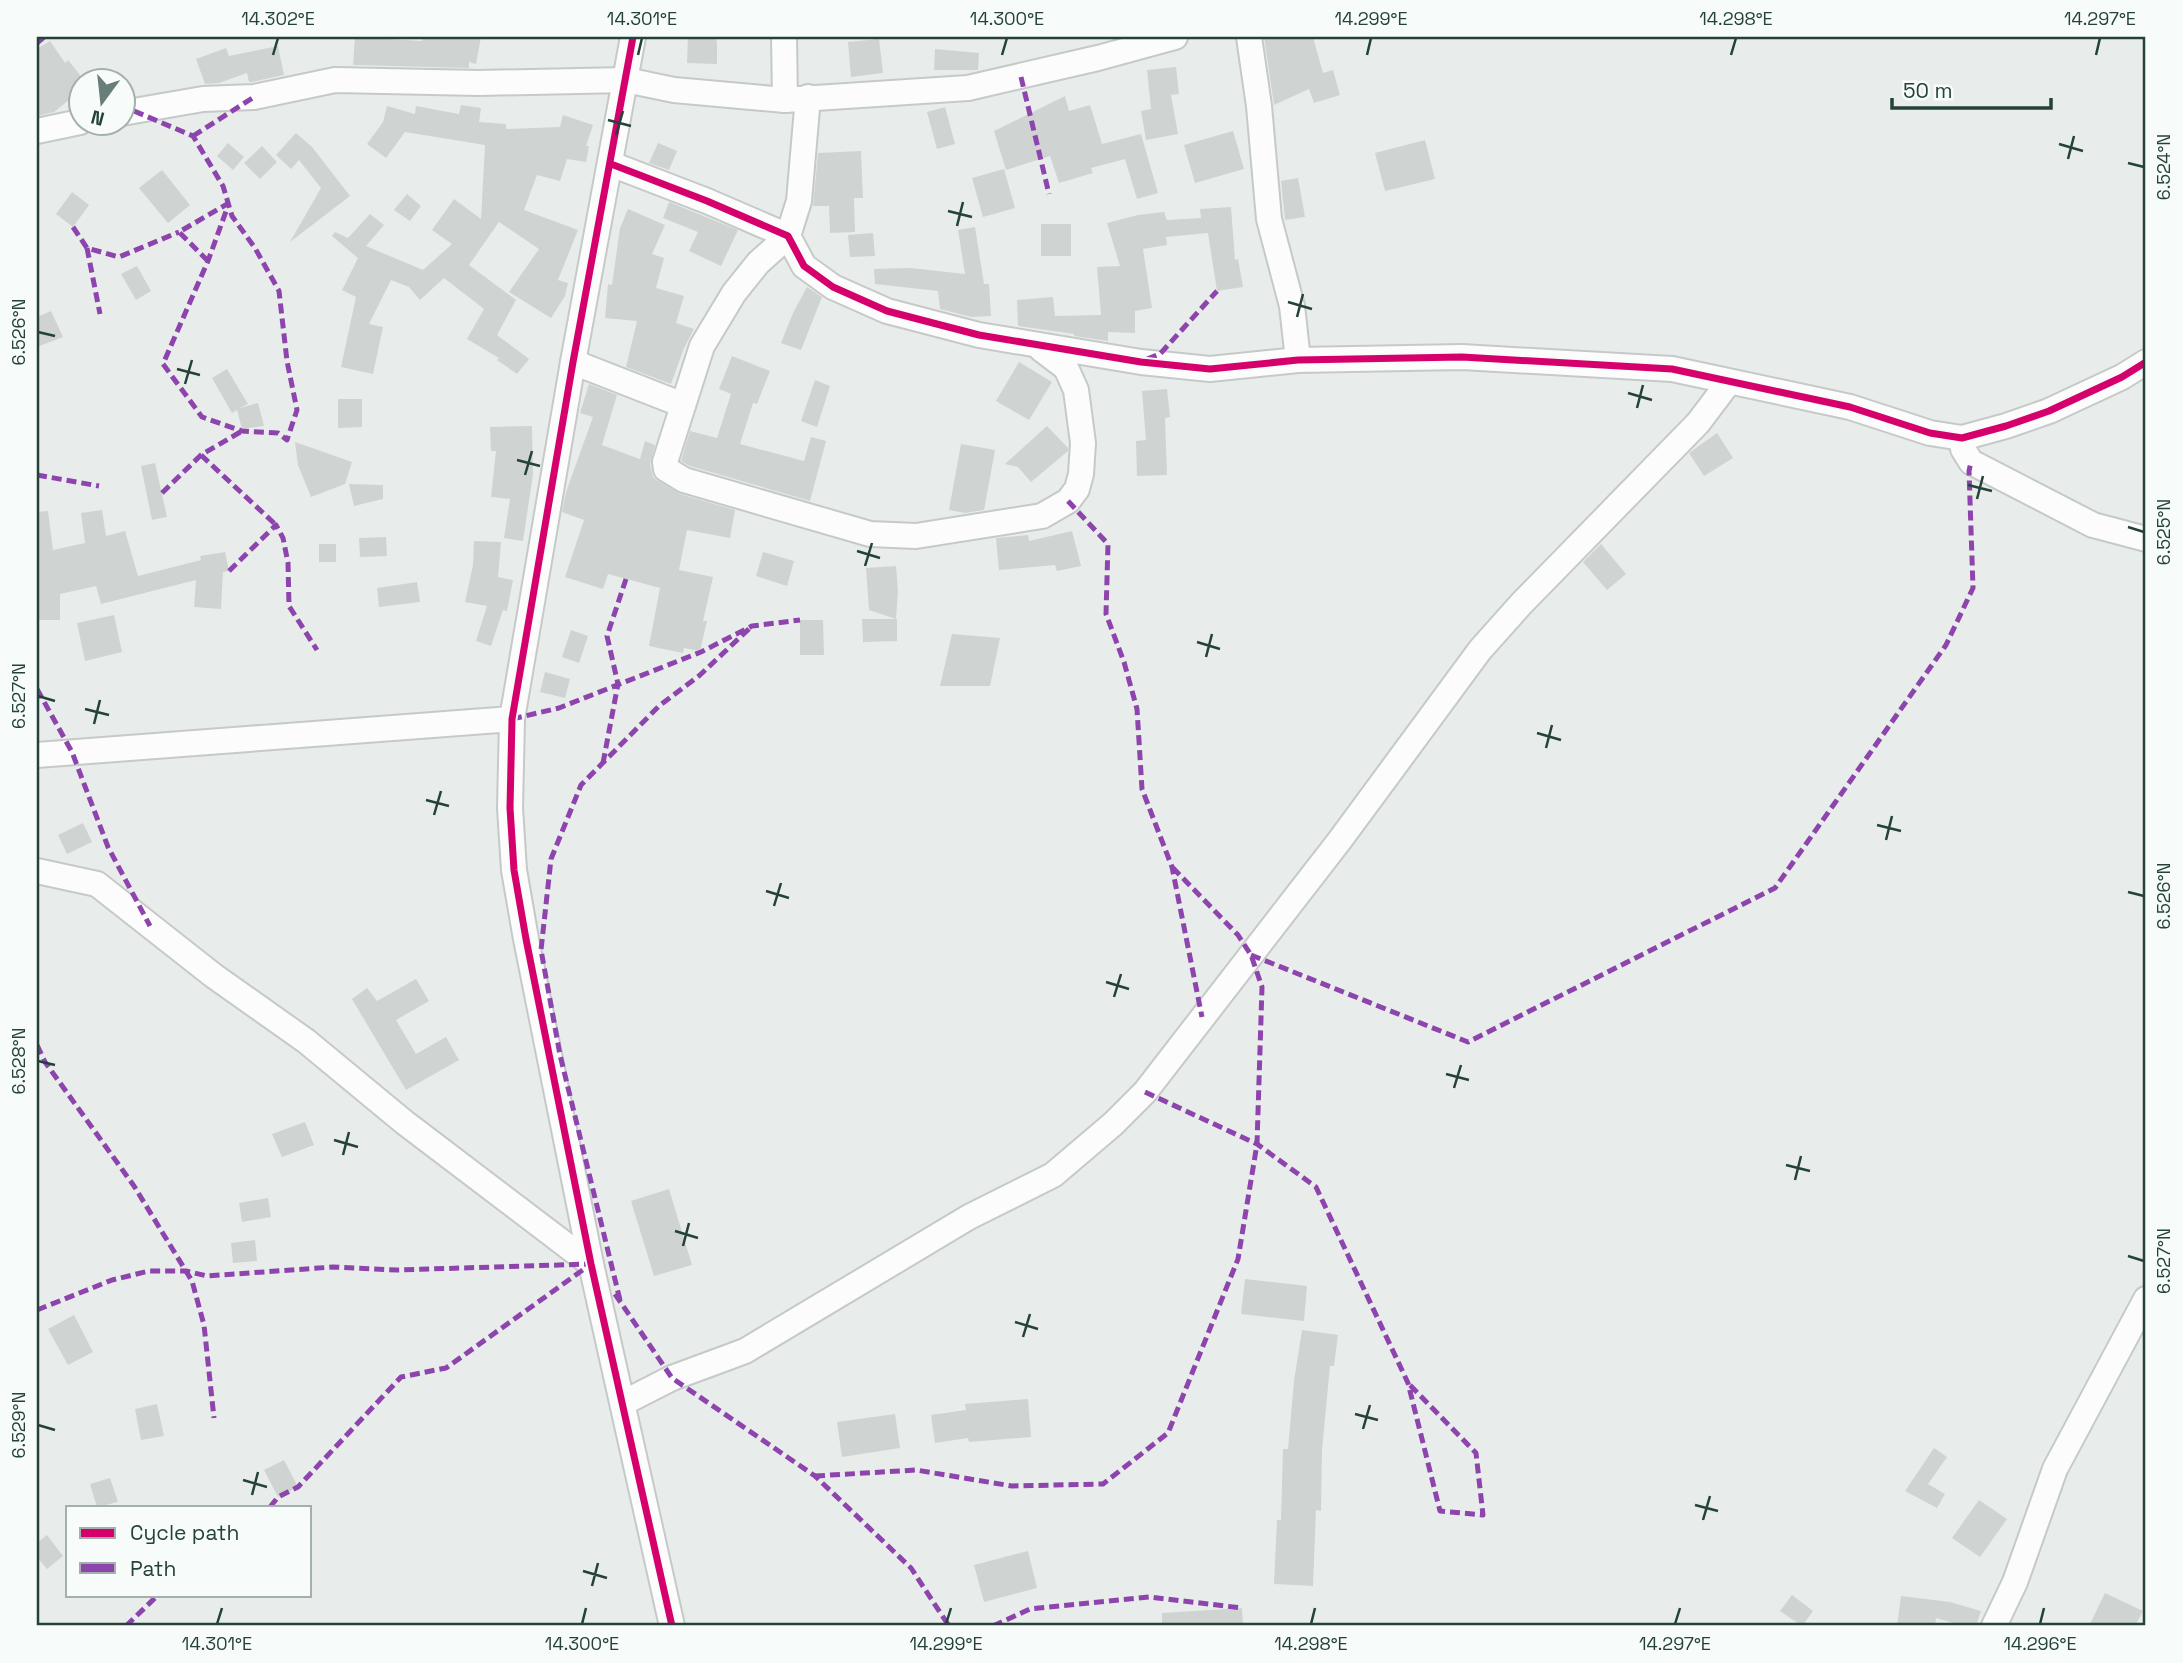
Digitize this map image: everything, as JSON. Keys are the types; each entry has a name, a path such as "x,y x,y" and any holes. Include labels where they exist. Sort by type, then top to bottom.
{"street":[{"path":"633,37 573,362 512,719 510,808 514,870 590,1264 672,1626"},
{"path":"784,37 796,99 799,201 788,236 758,263 734,293 702,346 665,462 666,470 684,480 870,534 916,536 1042,516 1068,501 1077,489 1083,443 1076,390 1066,368 1037,345"},
{"path":"136,111 203,99 254,97 335,80 479,83 626,80 674,90 796,99 968,88 1175,37"},
{"path":"1249,37 1261,116 1269,219 1292,306 1298,360"},
{"path":"37,131 66,125"},
{"path":"611,164 788,236 804,266 833,288 887,311 979,335 1141,362 1210,369 1298,360 1462,357 1672,369 1850,407 1930,433 1962,438 2049,411 2122,377 2146,362"},
{"path":"573,362 683,404"},
{"path":"623,1403 672,1378 745,1351 969,1217 1053,1175 1113,1124 1145,1092 1340,840 1480,650 1521,604 1698,423 1729,382"},
{"path":"1962,438 1963,449 1971,462 2092,525 2146,539"},
{"path":"37,755 512,719"},
{"path":"37,871 97,884 214,976 327,1057 404,1122 590,1264"},
{"path":"1994,1626 2015,1582 2055,1469 2146,1299"}],"building":[{"path":"355,37 422,41 423,37 481,37 476,64 469,62 469,68 353,65"},
{"path":"688,37 715,37 717,64 687,63"},
{"path":"1264,37 1313,37 1323,73 1333,70 1340,95 1314,103 1309,89 1274,105"},
{"path":"879,39 883,73 851,77 848,42"},
{"path":"50,41 65,63 68,60 73,66 66,66 66,102 54,112 37,116 37,49"},
{"path":"278,46 284,75 252,82 249,82 247,73 219,83 205,84 196,59 226,48 229,56"},
{"path":"935,49 979,53 978,70 934,70"},
{"path":"1176,67 1179,94 1171,95 1178,134 1146,140 1141,111 1151,109 1147,70"},
{"path":"1065,96 1069,111 1090,105 1102,144 1141,134 1158,193 1137,199 1125,159 1091,168 1093,173 1059,183 1050,156 1006,170 994,131"},
{"path":"461,105 481,108 479,122 506,124 506,129 560,127 563,115 593,125 586,146 589,146 586,162 567,159 560,181 537,175 524,210 578,230 558,280 568,283 565,296 551,318 509,292 539,249 499,222 469,265 516,300 497,335 529,359 517,374 497,360 499,358 467,339 484,309 444,278 420,300 409,287 391,280 369,324 383,327 373,374 341,367 356,297 342,290 358,258 332,236 335,232 348,238 370,214 384,225 366,246 423,270 452,244 432,230 454,199 481,219 485,145 405,132 386,158 367,144 383,122 387,106 415,114 416,106 459,114"},
{"path":"945,107 955,144 937,149 927,112"},
{"path":"1233,131 1244,169 1195,183 1184,145"},
{"path":"296,133 312,147 350,196 290,242 321,188 299,160 291,169 276,155"},
{"path":"1425,140 1435,179 1385,191 1375,153"},
{"path":"228,143 244,157 233,170 217,156"},
{"path":"658,143 677,151 669,170 649,163"},
{"path":"262,146 277,162 260,179 244,163"},
{"path":"861,151 863,198 854,198 855,232 830,233 829,206 813,206 818,153"},
{"path":"1004,169 1015,208 983,217 972,178"},
{"path":"162,170 190,205 168,223 139,188"},
{"path":"1298,178 1305,217 1285,220 1281,181"},
{"path":"72,192 89,205 73,227 56,214"},
{"path":"407,194 421,206 410,221 394,210"},
{"path":"669,202 738,230 721,266 689,251 698,232 663,218"},
{"path":"1231,207 1235,260 1238,259 1243,287 1217,291 1208,233 1166,237 1167,245 1143,249 1152,308 1135,311 1135,333 1108,332 1108,341 1018,326 1017,300 1053,297 1055,316 1101,315 1097,267 1120,266 1107,223 1164,212 1167,220 1201,218 1200,209"},
{"path":"628,209 665,225 652,254 664,258 656,288 684,296 676,323 694,329 671,384 626,367 637,321 605,318 608,284 612,285 620,228"},
{"path":"1041,224 1071,224 1071,256 1041,256"},
{"path":"975,227 984,284 989,284 991,316 971,317 940,309 938,291 875,284 874,269 911,268 965,274 958,230"},
{"path":"873,233 875,256 850,257 848,235"},
{"path":"137,266 151,291 136,300 121,274"},
{"path":"807,287 822,297 801,350 781,343"},
{"path":"51,311 63,337 37,347 37,317"},
{"path":"732,356 770,371 757,404 753,403 740,444 804,461 811,437 826,441 810,501 690,466 681,461 690,431 717,438 731,394 719,389"},
{"path":"1019,362 1052,382 1029,420 996,401"},
{"path":"227,369 248,404 240,408 258,403 264,426 242,429 237,410 232,413 212,378"},
{"path":"815,380 830,386 817,427 801,421"},
{"path":"589,384 617,395 602,445 640,459 645,441 655,445 650,464 653,477 680,494 735,510 730,538 687,530 679,570 713,577 703,621 707,621 700,651 684,648 683,653 649,646 660,588 608,574 603,589 565,577 584,520 562,512 566,492 593,417 580,413"},
{"path":"1167,389 1170,417 1165,418 1167,475 1137,476 1136,441 1146,440 1142,391"},
{"path":"338,399 362,399 362,427 338,428"},
{"path":"532,426 533,474 523,541 504,538 510,499 491,497 496,451 491,451 490,427"},
{"path":"1047,426 1068,451 1031,482 1018,467 1005,464"},
{"path":"1717,433 1733,458 1704,476 1689,453"},
{"path":"295,442 352,462 345,484 311,497 298,465"},
{"path":"961,444 995,450 984,510 965,513 949,510"},
{"path":"155,463 167,517 152,520 141,466"},
{"path":"349,484 383,485 383,499 354,506"},
{"path":"102,510 106,536 125,531 138,576 201,560 200,556 225,552 229,571 223,572 221,609 194,607 196,580 101,604 96,586 60,594 60,620 37,620 37,512 48,511 53,550 85,543 81,513"},
{"path":"1072,531 1081,566 1057,571 1055,565 999,570 996,538 1028,535 1029,541"},
{"path":"386,537 387,556 360,557 359,538"},
{"path":"474,541 501,542 498,577 513,580 507,611 503,610 491,646 476,641 487,606 465,602 473,565"},
{"path":"319,544 336,544 336,562 319,562"},
{"path":"1601,544 1626,574 1607,590 1583,562"},
{"path":"763,552 794,561 787,586 756,576"},
{"path":"896,566 896,619 869,610 866,568"},
{"path":"417,582 420,602 379,607 377,588"},
{"path":"114,615 122,652 85,661 77,623"},
{"path":"862,619 897,619 897,641 863,642"},
{"path":"800,620 823,620 824,655 800,655"},
{"path":"571,630 588,636 579,663 562,657"},
{"path":"952,634 1000,638 990,686 940,686"},
{"path":"545,672 570,679 565,698 540,692"},
{"path":"83,823 92,842 67,854 58,835"},
{"path":"416,979 429,1001 396,1020 416,1054 446,1037 459,1060 406,1090 352,999 367,988 377,1001"},
{"path":"305,1122 314,1145 282,1157 272,1134"},
{"path":"669,1189 692,1265 654,1276 631,1201"},
{"path":"268,1198 271,1217 242,1222 239,1203"},
{"path":"255,1240 257,1261 233,1263 231,1243"},
{"path":"1245,1279 1307,1286 1304,1321 1241,1314"},
{"path":"74,1315 93,1352 68,1365 48,1329"},
{"path":"1302,1330 1338,1335 1334,1366 1330,1366 1322,1450 1321,1511 1316,1510 1313,1586 1274,1584 1277,1520 1281,1520 1283,1449 1288,1449"},
{"path":"1028,1399 1031,1437 969,1442 968,1438 935,1443 931,1415 966,1410 965,1404"},
{"path":"157,1404 164,1436 141,1440 135,1409"},
{"path":"895,1414 900,1448 842,1457 837,1422"},
{"path":"1934,1448 1947,1457 1928,1484 1945,1494 1937,1508 1905,1491"},
{"path":"284,1460 298,1487 278,1497 264,1470"},
{"path":"110,1478 118,1502 97,1506 90,1484"},
{"path":"1979,1500 2007,1519 1980,1557 1952,1538"},
{"path":"47,1535 63,1556 47,1569 37,1557 37,1543"},
{"path":"1028,1551 1037,1588 984,1602 974,1565"},
{"path":"2105,1593 2143,1611 2135,1626 2089,1626"},
{"path":"1792,1595 1813,1611 1802,1626 1780,1611"},
{"path":"1901,1596 1950,1602 1981,1611 1976,1626 1965,1626 1936,1618 1935,1626 1897,1626"},
{"path":"1242,1608 1243,1626 1162,1626 1162,1613"}],"marked path":[{"path":"37,43 44,37"},
{"path":"1021,77 1049,194"},
{"path":"193,136 254,97"},
{"path":"136,112 193,136 223,186 229,204"},
{"path":"208,261 179,232 229,203"},
{"path":"229,204 232,216 255,248 279,291 287,361 297,410 287,440 278,433 242,431 202,417 163,364 208,261 229,204"},
{"path":"73,227 87,248 119,257 179,232"},
{"path":"87,248 100,314"},
{"path":"1147,359 1160,354 1217,291"},
{"path":"162,493 201,455 242,431"},
{"path":"201,455 276,525"},
{"path":"1251,955 1468,1042 1775,888 1946,645 1973,588 1969,471 1971,462"},
{"path":"37,475 99,486"},
{"path":"1068,501 1108,544 1106,614 1124,662 1137,709 1142,789 1172,867 1202,1017"},
{"path":"229,571 276,525 283,538 288,563 289,606 317,650"},
{"path":"603,763 618,684 607,636 626,579"},
{"path":"512,719 559,708 701,652 752,626 800,620"},
{"path":"620,1300 560,1055 541,950 551,859 581,785 659,706 700,675 752,626"},
{"path":"37,689 72,752 108,847 150,926"},
{"path":"815,1476 916,1470 1012,1486 1103,1484 1168,1433 1238,1259 1257,1144 1262,987 1251,955 1238,935 1172,867"},
{"path":"37,1045 45,1062 134,1186 192,1281 204,1325 214,1418"},
{"path":"1145,1092 1257,1144 1316,1187 1408,1383 1440,1511 1483,1515 1476,1453 1408,1383"},
{"path":"37,1310 112,1280 149,1271 186,1271 207,1276 333,1267 397,1270 591,1264"},
{"path":"271,1506 278,1497 298,1487 401,1377 446,1368 591,1264"},
{"path":"615,1294 672,1378 815,1476 911,1568 949,1626"},
{"path":"126,1626 157,1596"},
{"path":"993,1626 1030,1609 1149,1597 1242,1608"}],"cycle path":[{"path":"633,37 573,362 512,719 510,808 514,870 526,939 591,1264 672,1626"},
{"path":"611,164 788,236 804,266 833,287 887,311 979,335 1141,362 1210,369 1298,360 1462,357 1672,369 1850,407 1930,433 1962,438 2049,411 2122,377 2146,362"}]}
